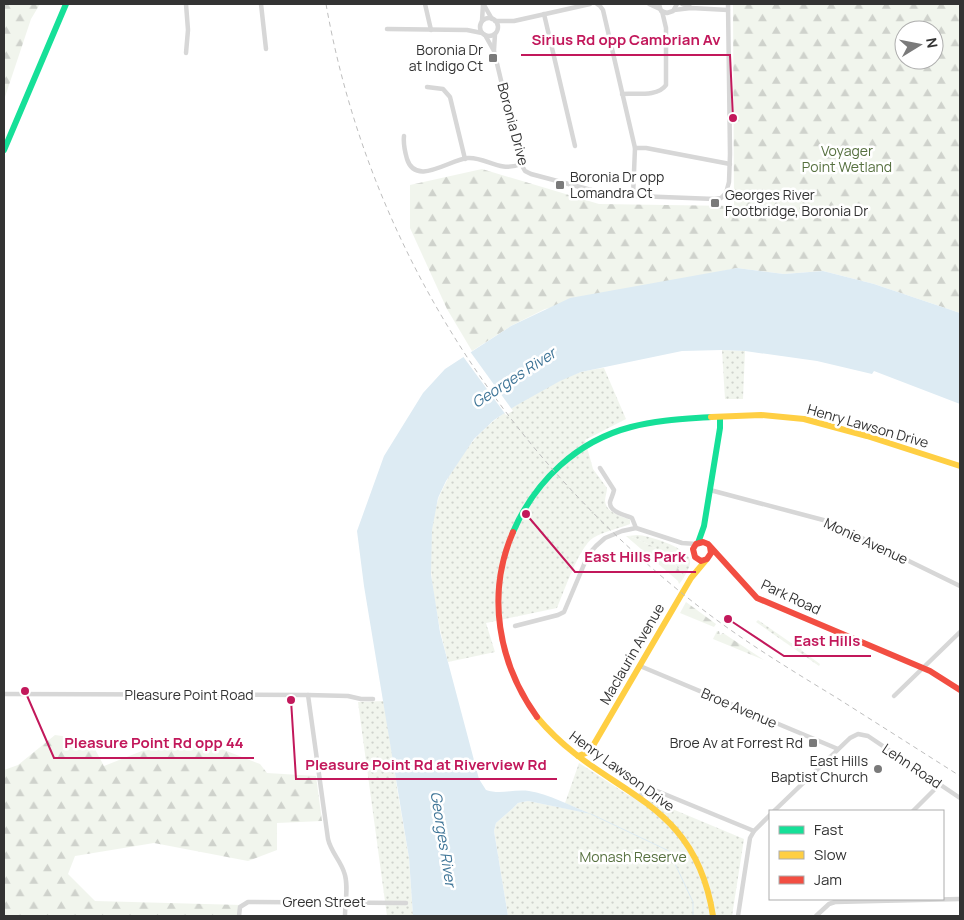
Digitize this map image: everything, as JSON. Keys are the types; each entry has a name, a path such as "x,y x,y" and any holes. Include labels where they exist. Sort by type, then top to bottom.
{"main road":[{"path":"4,150 66,4"},
{"name":"Henry Lawson Drive","path":"713,916 707,883 699,862 669,820 639,796 561,743 541,722 517,686 503,648 498,622 498,598 499,579 505,551 525,507 557,467 588,445 605,435 646,423 666,420 769,415 806,420 837,427 960,466"},
{"path":"704,526 711,553 707,559 699,560 694,556 693,549 704,526 720,428 720,417"},
{"path":"697,543 703,542 709,545"},
{"name":"Park Road","path":"709,545 722,558 731,571"},
{"name":"Maclaurin Avenue","path":"691,578 694,556"},
{"name":"Maclaurin Avenue","path":"578,756 586,753 594,744 691,578 707,559"},
{"name":"Park Road","path":"707,559 722,563 757,598 924,668 942,676 959,687"},
{"name":"Maclaurin Avenue","path":"590,764 590,756 594,744"}],"street":[{"path":"186,4 188,24 186,53"},
{"path":"261,4 266,49"},
{"path":"425,4 431,30"},
{"path":"483,4 493,20 496,32"},
{"path":"483,4 481,23 483,34"},
{"path":"467,30 486,19 514,21 590,4"},
{"path":"600,4 604,14 634,148 633,196"},
{"path":"649,4 673,11 692,8 728,10"},
{"path":"666,28 677,4"},
{"path":"682,4 692,8"},
{"path":"634,148 646,148 730,164 728,4"},
{"path":"622,94 656,92 665,88 667,82 666,28 660,8"},
{"path":"544,14 575,146"},
{"path":"387,29 467,30 491,36 514,21"},
{"name":"Boronia Drive","path":"496,32 494,51 521,164 531,174 607,194 711,200 718,199 726,193 729,186 730,164"},
{"name":"Boronia Drive","path":"483,34 494,51"},
{"path":"427,87 443,89 450,97 465,159"},
{"path":"404,136 404,148 408,162 411,168 417,172 426,172 472,158 510,168 521,164"},
{"path":"600,468 614,490 610,502 611,507 632,518 636,528"},
{"name":"Monie Avenue","path":"710,490 827,521 960,586"},
{"path":"515,626 564,612 584,563 592,550 605,538 636,528 682,543 697,543"},
{"path":"682,543 694,556"},
{"path":"894,696 960,632"},
{"name":"Broe Avenue","path":"640,666 838,749"},
{"name":"Pleasure Point Road","path":"4,694 308,695 348,696 361,699 373,698"},
{"path":"308,695 328,839 333,853 345,873 345,916"},
{"name":"Lehn Road","path":"838,749 852,736 864,734 960,798"},
{"path":"775,810 838,749"},
{"path":"914,810 940,784"},
{"path":"639,796 657,790 754,830"},
{"path":"738,916 749,843 754,830 769,816"},
{"path":"944,899 960,899"},
{"path":"816,916 829,904 835,902 918,900"},
{"name":"Green Street","path":"239,916 242,905 252,902 406,903"}],"green space":[{"path":"4,4 40,4 31,19 4,100"},
{"name":"Voyager Point Wetland","path":"733,4 960,4 960,313 874,284 823,271 784,274 737,268 545,309 511,326 472,351 447,309 410,228 410,185 482,169 599,204 734,206"},
{"path":"722,350 745,351 743,399 725,399"},
{"path":"604,368 626,419 585,440 593,469 607,488 606,505 615,514 630,520 630,524 593,538 588,543 577,560 557,608 486,623 495,652 448,662 435,601 431,558 434,516 439,497 447,480 471,444 503,414 566,378 584,371"},
{"path":"637,535 667,543 688,555 690,565 683,579 680,571 668,557 652,546 628,536"},
{"path":"626,536 652,546 668,557 680,571 683,579 679,584 678,581"},
{"path":"686,602 716,624 714,627 680,613"},
{"path":"758,620 794,645 796,643 803,646 801,650 820,664 819,666 756,622"},
{"path":"717,631 719,631 720,635 723,633 764,660 713,639"},
{"path":"384,701 409,858 413,916 387,916 358,702"},
{"path":"55,735 90,740 104,766 162,743 201,741 260,764 267,773 316,776 322,821 277,823 277,850 248,861 154,843 75,856 68,874 95,901 242,905 239,916 4,916 4,770 18,765"},
{"name":"Monash Reserve","path":"579,763 628,795 658,803 744,839 732,916 508,916 494,831 496,823 518,803 528,801 588,813 565,803"}],"water":[{"name":"Georges River","path":"737,268 784,274 823,271 874,284 960,313 960,404 874,371 872,374 817,361 745,351 682,351 581,372 560,381 494,420 474,439 446,481 438,498 432,530 431,574 440,632 479,779 486,790 497,792 529,791 552,797 591,814 528,801 518,803 496,823 494,831 508,916 413,916 409,858 364,586 357,531 384,456 423,393 445,369 511,326 570,298"}],"pier":[{"path":"469,350 513,411 506,415 462,355"}],"waterway":[{"path":"591,814 669,851 693,902 693,916"}],"railway":[{"path":"326,4 347,94 375,180 412,263 457,341 509,416 567,485 632,550 702,609 768,655 960,776"}],"traffic: fast":[{"path":"4,150 66,4"},
{"path":"513,532 522,513 546,480 576,453 593,442 611,433 631,427 671,420 711,417"},
{"path":"698,543 704,526 720,428 720,417"}],"traffic: slow":[{"path":"711,417 761,415 804,419 867,436 960,466"},
{"path":"578,756 586,753 594,744 691,578 706,560"},
{"path":"537,717 563,743 590,765 643,800 666,820 687,844 703,875 713,916"}],"traffic: jam":[{"path":"513,532 500,579 498,604 500,627 505,651 513,674 537,717"},
{"path":"710,547 711,553 707,559 701,561 695,557 693,549 696,544 703,542 708,544 757,598 930,671 960,690"}],"place":[{"name":"Boronia Dr at Indigo Ct","path":"493,58"},
{"name":"Sirius Rd opp Cambrian Av","path":"733,118"},
{"name":"Boronia Dr opp Lomandra Ct","path":"560,185"},
{"name":"Georges River Footbridge, Boronia Dr","path":"715,203"},
{"name":"East Hills Park","path":"526,514"},
{"name":"East Hills","path":"728,619"},
{"name":"Pleasure Point Rd opp 44","path":"25,691"},
{"name":"Pleasure Point Rd at Riverview Rd","path":"291,700"},
{"name":"Broe Av at Forrest Rd","path":"813,743"},
{"name":"East Hills Baptist Church","path":"878,769"}]}
